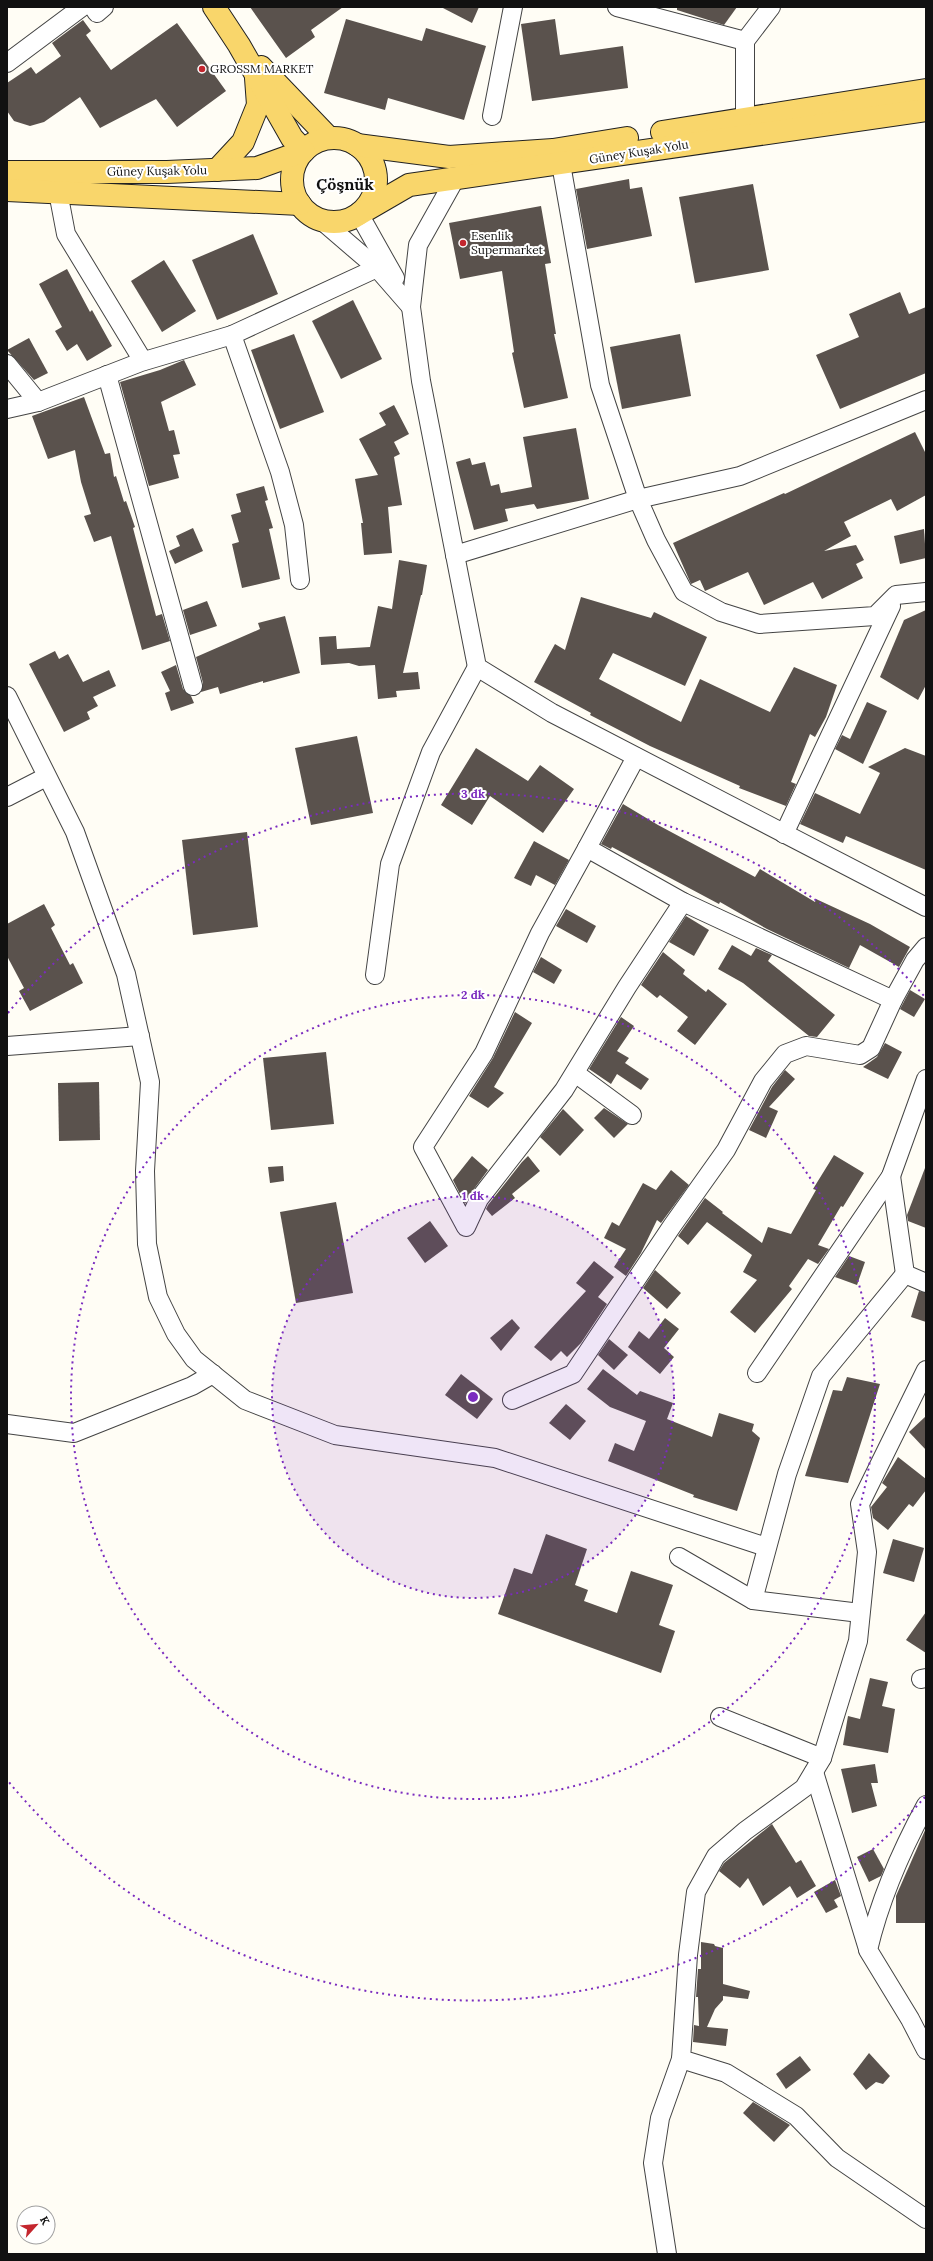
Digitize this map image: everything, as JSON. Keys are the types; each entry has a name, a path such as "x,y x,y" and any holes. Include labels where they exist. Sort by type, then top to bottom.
{"main road":[{"path":"214,7 239,45 292,138 304,151"},
{"path":"239,45 329,138"},
{"path":"217,170 243,142 258,105 257,82 239,45"},
{"name":"Güney Kuşak Yolu","path":"357,145 449,157 552,150 926,90"},
{"name":"Güney Kuşak Yolu","path":"359,214 408,185 926,110"},
{"path":"329,138 344,139 357,145 367,154 373,165 376,179 374,192 368,204 359,214 347,220 334,222 321,220 309,214 300,204 293,191 292,176 296,162 304,151 315,142 329,138"},
{"name":"Güney Kuşak Yolu","path":"7,172 217,170 257,168 304,151"},
{"name":"Güney Kuşak Yolu","path":"7,190 300,204"}],"street":[{"path":"7,63 82,7"},
{"path":"93,7 97,13 104,7"},
{"path":"492,116 513,7"},
{"path":"617,7 745,41"},
{"path":"745,119 745,41 771,7"},
{"path":"561,164 600,386 638,499 656,540 684,592 721,612 758,624 875,616 896,595 926,592"},
{"path":"375,974 390,864 431,752 477,667 421,382 411,307 418,246 455,179"},
{"path":"58,192 66,234 143,361"},
{"path":"359,214 411,307"},
{"path":"321,220 377,268 411,307"},
{"path":"7,409 38,402 143,361 232,335 377,268"},
{"path":"232,335 280,472 294,525 300,580"},
{"path":"7,364 38,402"},
{"path":"108,375 194,686"},
{"path":"455,555 638,499 740,476 926,400"},
{"path":"784,834 896,595"},
{"path":"477,667 552,713 926,907"},
{"path":"7,696 46,777 75,832 123,967 150,1082 145,1186 147,1244 158,1297 176,1334 194,1359 245,1400 335,1435 495,1458 766,1547"},
{"path":"636,757 540,933 484,1053 423,1147 466,1227 479,1199 564,1090 627,987 683,902"},
{"path":"7,797 46,777"},
{"path":"587,848 683,902 894,1000"},
{"path":"512,1400 573,1374 672,1226 726,1150 763,1082 785,1054 806,1046 860,1055 871,1048 915,960 926,947"},
{"path":"7,1046 140,1036"},
{"path":"575,1073 632,1115"},
{"path":"757,1373 891,1176 926,1080"},
{"path":"753,1600 766,1547 787,1474 821,1376 905,1274 891,1176"},
{"path":"905,1274 926,1283"},
{"path":"667,2254 653,2163 660,2118 681,2059 688,1955 696,1892 716,1856 745,1831 804,1788 818,1765 858,1641 867,1552 860,1504 926,1370"},
{"path":"7,1424 74,1433 192,1386 213,1374"},
{"path":"679,1557 753,1600 860,1613"},
{"path":"720,1717 818,1765 868,1950 910,2019 926,2050"},
{"path":"868,1950 875,1921 904,1845 926,1805"},
{"path":"681,2059 726,2073 796,2116 837,2158 926,2219"}],"building":[{"path":"250,7 343,7 311,30 315,37 286,58"},
{"path":"441,7 479,7 472,23"},
{"path":"677,7 737,7 724,25 677,10"},
{"path":"346,19 422,41 426,28 486,46 464,120 388,98 385,110 324,93"},
{"path":"555,19 560,55 623,46 628,88 532,101 521,24"},
{"path":"83,20 91,31 86,35 111,70 177,23 226,91 177,127 156,99 100,128 80,97 44,122 30,126 14,121 7,111 7,83 31,67 36,74 61,56 52,43"},
{"path":"629,179 630,189 642,187 652,236 587,249 576,189"},
{"path":"753,184 769,270 695,283 679,197"},
{"path":"541,206 551,263 545,264 556,334 554,334 568,398 524,408 512,353 514,352 502,271 460,279 449,223"},
{"path":"253,234 278,294 217,320 192,260"},
{"path":"164,260 196,311 162,332 131,281"},
{"path":"67,269 90,312 92,310 112,346 87,361 77,344 67,351 55,331 62,327 39,284"},
{"path":"900,292 909,314 926,307 926,373 840,409 816,355 859,337 849,314"},
{"path":"353,300 382,359 341,379 312,321"},
{"path":"294,334 324,412 280,429 251,350"},
{"path":"680,334 691,396 622,409 610,347"},
{"path":"29,338 48,373 34,380 7,350"},
{"path":"184,360 196,385 161,402 169,431 174,430 180,454 173,455 179,478 149,486 120,382 160,370"},
{"path":"84,397 105,454 110,453 114,477 116,476 124,502 126,501 135,527 133,528 156,616 162,614 170,641 142,650 111,536 94,542 84,516 91,514 81,482 75,450 48,459 32,416"},
{"path":"394,405 409,434 394,442 400,454 394,457 402,505 388,507 392,553 364,555 361,523 363,523 355,479 378,475 359,439 386,425 379,413"},
{"path":"576,428 589,499 537,509 534,504 505,509 508,521 474,530 456,462 470,458 472,465 485,462 491,486 499,484 501,493 532,487 523,437"},
{"path":"915,432 926,454 926,495 897,511 891,499 844,522 851,536 824,551 856,545 864,560 856,564 863,578 822,599 813,582 764,605 748,572 705,591 700,580 691,584 673,543 784,493 785,494"},
{"path":"264,486 268,500 265,501 273,528 269,529 280,579 242,588 232,544 239,542 231,515 241,512 236,494"},
{"path":"193,528 203,551 175,564 169,551 180,546 176,536"},
{"path":"924,529 926,558 900,564 894,536"},
{"path":"399,560 427,565 422,595 403,673 418,672 420,689 396,691 397,697 378,699 375,665 359,666 349,663 321,665 319,637 336,636 337,649 370,647 378,606 392,609"},
{"path":"581,597 651,618 654,612 707,637 685,686 613,653 599,679 681,722 700,679 770,712 794,667 837,685 826,717 815,737 810,734 791,782 796,784 786,806 739,788 740,786 650,746 590,715 591,713 534,682 555,644 565,650"},
{"path":"207,601 217,626 190,635 183,610"},
{"path":"926,610 926,685 918,700 880,677 904,620"},
{"path":"285,616 300,673 263,683 263,681 220,694 218,687 201,692 203,683 196,657 260,629 258,623"},
{"path":"55,651 59,659 68,654 83,682 109,670 116,686 93,697 98,706 87,712 90,719 64,732 29,664"},
{"path":"176,665 183,689 191,696 194,703 171,711 165,693 170,691 161,672"},
{"path":"867,702 887,711 863,764 835,749 842,735 850,739"},
{"path":"357,736 373,813 311,825 295,748"},
{"path":"476,748 528,781 540,765 574,789 543,833 490,796 472,825 441,805"},
{"path":"905,748 926,756 926,870 846,836 843,843 800,824 815,793 860,814 880,773 868,767"},
{"path":"623,804 658,825 755,877 760,869 815,902 816,899 870,924 910,947 899,967 860,945 849,968 767,929 720,902 719,904 612,847 611,849 601,844"},
{"path":"247,832 258,927 193,935 182,840"},
{"path":"534,841 569,860 555,885 536,875 531,886 514,878"},
{"path":"44,904 55,925 51,928 70,965 73,963 83,983 30,1011 19,991 24,988 7,956 7,924"},
{"path":"566,909 596,926 587,943 556,926"},
{"path":"686,916 709,930 694,956 669,942"},
{"path":"732,945 751,956 756,948 772,955 768,961 835,1015 817,1037 809,1036 743,983 718,969"},
{"path":"663,952 685,970 683,974 706,992 708,989 727,1004 695,1045 677,1031 688,1017 660,995 657,998 641,985"},
{"path":"541,957 562,970 554,984 533,972"},
{"path":"910,990 925,999 914,1017 900,1009"},
{"path":"515,1012 532,1023 494,1087 504,1093 488,1108 469,1096 493,1058"},
{"path":"621,1017 634,1026 617,1051 629,1058 625,1063 649,1079 641,1090 617,1074 611,1084 589,1069"},
{"path":"885,1043 902,1052 888,1079 863,1067 877,1057"},
{"path":"326,1052 334,1124 271,1130 263,1058"},
{"path":"785,1070 795,1079 769,1107 778,1111 766,1138 749,1130 772,1087"},
{"path":"99,1082 100,1140 59,1141 58,1083"},
{"path":"604,1108 628,1124 614,1138 594,1118"},
{"path":"563,1109 584,1130 560,1156 540,1137"},
{"path":"834,1155 864,1173 843,1207 841,1206 818,1245 829,1249 818,1264 808,1259 789,1286 792,1289 755,1333 730,1312 757,1280 743,1272 752,1255 707,1222 688,1245 678,1236 705,1198 723,1212 722,1213 762,1243 768,1227 791,1234 816,1190 813,1189"},
{"path":"472,1156 488,1170 465,1204 453,1180"},
{"path":"528,1156 540,1171 512,1194 515,1198 492,1216 486,1209 488,1205"},
{"path":"283,1166 284,1181 270,1183 268,1167"},
{"path":"925,1168 926,1228 908,1221 907,1215"},
{"path":"671,1170 689,1185 661,1223 657,1220 641,1253 626,1276 614,1267 626,1249 604,1238 612,1222 619,1226 643,1183 656,1190"},
{"path":"336,1202 353,1293 296,1303 280,1212"},
{"path":"430,1221 448,1246 425,1263 407,1238"},
{"path":"849,1256 865,1262 857,1285 835,1277"},
{"path":"594,1261 614,1277 598,1297 607,1304 581,1343 567,1357 561,1351 551,1361 534,1347 586,1291 576,1283"},
{"path":"655,1270 681,1293 667,1309 643,1288"},
{"path":"919,1291 926,1293 926,1322 911,1317"},
{"path":"665,1318 679,1329 664,1348 674,1357 660,1374 628,1347 639,1331 649,1339"},
{"path":"512,1319 520,1328 501,1351 490,1338"},
{"path":"609,1339 628,1355 614,1370 598,1355"},
{"path":"603,1369 637,1395 640,1391 673,1403 667,1419 712,1437 719,1413 754,1424 752,1431 760,1438 737,1511 693,1497 694,1495 608,1461 615,1443 634,1451 646,1421 610,1407 587,1389"},
{"path":"461,1374 493,1399 477,1419 445,1395"},
{"path":"847,1377 880,1384 848,1483 805,1476 833,1390 842,1391"},
{"path":"566,1404 586,1421 570,1440 549,1423"},
{"path":"926,1416 926,1450 909,1432"},
{"path":"898,1457 926,1479 926,1490 913,1507 909,1504 888,1530 873,1518 871,1507 887,1487 882,1483"},
{"path":"546,1534 587,1549 575,1585 588,1590 584,1601 617,1613 631,1571 673,1585 659,1625 675,1631 661,1673 498,1614 514,1568 532,1574"},
{"path":"893,1539 924,1548 914,1582 883,1573"},
{"path":"926,1612 926,1653 906,1640"},
{"path":"870,1678 888,1682 882,1706 895,1709 888,1753 843,1745 848,1716 860,1719"},
{"path":"875,1764 878,1783 871,1783 877,1806 852,1813 841,1769"},
{"path":"772,1824 796,1863 801,1860 816,1886 797,1898 790,1886 763,1906 748,1878 740,1888 719,1871 724,1863"},
{"path":"926,1828 926,1923 896,1923 896,1896"},
{"path":"873,1849 884,1869 881,1876 869,1882 857,1857"},
{"path":"835,1880 841,1896 834,1900 838,1907 826,1913 814,1892"},
{"path":"701,1942 714,1944 715,1946 723,1948 723,1984 750,1991 748,1999 723,1996 723,2000 715,2009 707,2027 728,2029 726,2046 693,2042 694,2025 699,2026 698,1997 696,1997 698,1969 701,1969"},
{"path":"869,2053 890,2076 883,2084 876,2082 866,2090 853,2074"},
{"path":"800,2056 811,2070 786,2089 776,2074"},
{"path":"753,2102 790,2125 774,2142 743,2113"}],"place":[{"name":"GROSSM MARKET","path":"202,69"},
{"name":"Esenlik Supermarket","path":"463,243"}],"district":[{"name":"Çöşnük","path":"345,184"}]}
